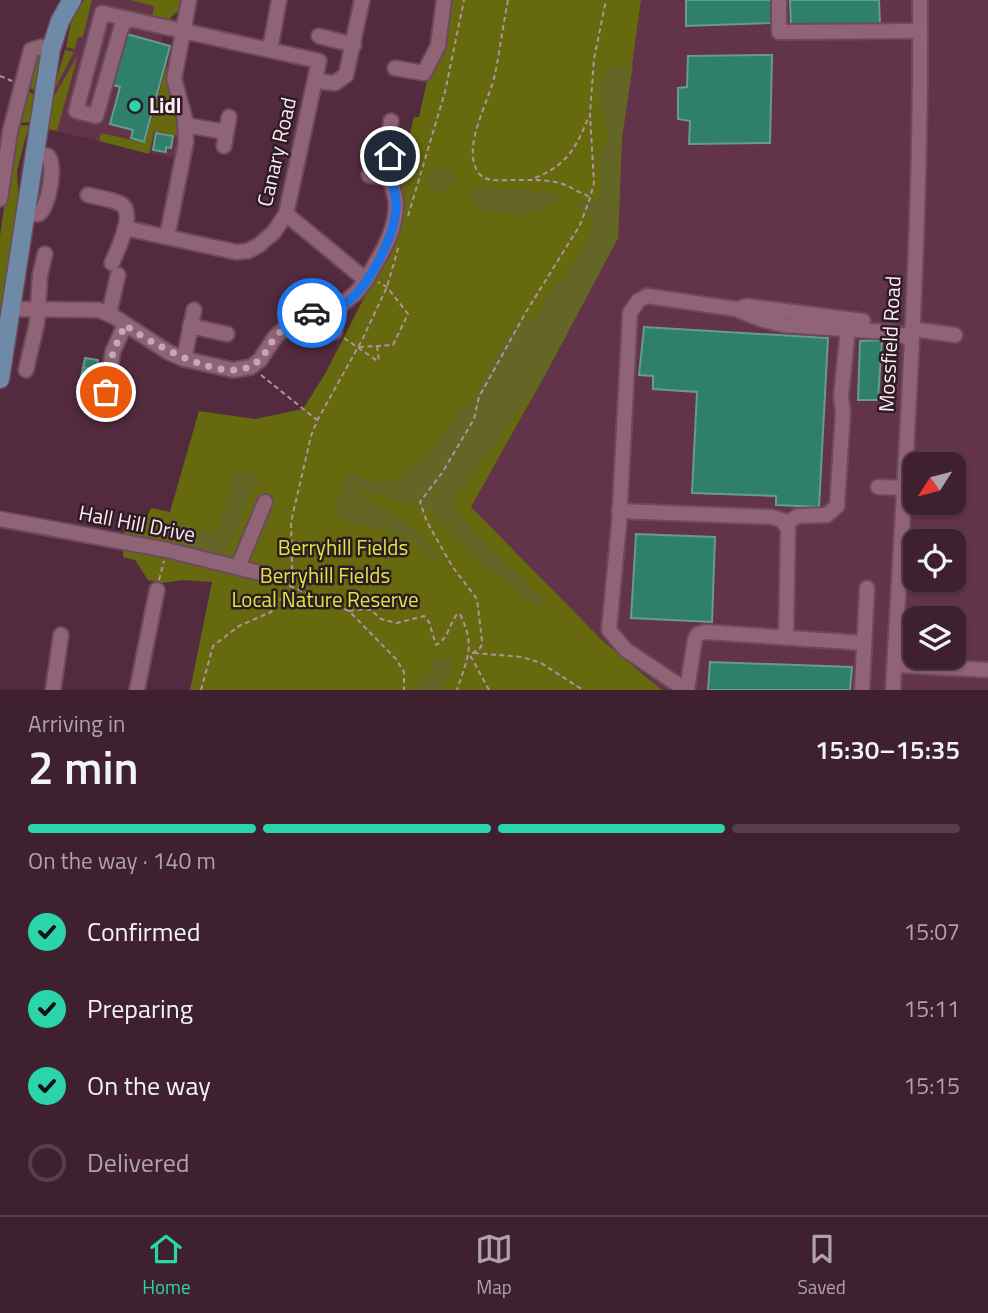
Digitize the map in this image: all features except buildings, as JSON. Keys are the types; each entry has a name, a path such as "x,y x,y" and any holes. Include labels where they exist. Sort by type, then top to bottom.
{"main road":[{"path":"0,379 51,49 72,0"}],"street":[{"path":"167,237 186,142 185,125 174,79 189,0"},
{"path":"270,50 279,0"},
{"path":"315,81 335,83 341,80 349,69 362,0"},
{"path":"395,68 419,76 438,46 444,0"},
{"path":"779,0 779,32 920,31"},
{"name":"Mossfield Road","path":"906,452 921,93 920,0"},
{"name":"Canary Road","path":"88,195 122,205 125,228 236,252 248,251 274,232 286,214 319,61 183,32 130,19 102,13 76,111 96,116 122,25 130,19"},
{"path":"319,36 354,45"},
{"path":"0,199 5,132 31,50 41,47 51,49"},
{"path":"12,309 87,309 109,314 153,345 184,359 233,370 251,367 260,360 275,337 285,328 309,314 329,310 347,302 366,280 387,242 394,222 396,206 388,170 388,135 391,121"},
{"path":"185,125 226,132"},
{"path":"369,175 389,178"},
{"path":"286,214 366,280"},
{"path":"109,314 115,269 125,228"},
{"path":"26,370 37,323 40,275 45,254"},
{"path":"864,643 705,632 698,634 695,639 686,690 626,650 609,630 619,511 630,313 638,301 647,296 736,309 783,325 848,328 902,335 912,330"},
{"path":"736,309 747,306 824,314 955,335"},
{"path":"184,359 194,310"},
{"path":"329,310 335,332"},
{"path":"106,392 109,355 125,325"},
{"path":"190,326 227,334"},
{"path":"785,524 798,516 827,516 837,506 843,412 841,397 848,328"},
{"path":"878,487 903,488"},
{"path":"238,567 265,502"},
{"name":"Mossfield Road","path":"893,690 903,508"},
{"path":"619,511 772,517 782,520 788,528 786,638"},
{"name":"Hall Hill Drive","path":"0,519 171,551 264,574"},
{"path":"862,690 867,588"},
{"path":"137,690 157,590"},
{"path":"53,690 61,635"},
{"path":"895,665 988,670"}],"path":[{"path":"508,0 495,76 482,111 473,162 481,176 489,180 534,179 564,183 590,198"},
{"path":"457,690 472,654 481,647 477,599 426,522 420,502 442,473 474,419 479,397 485,386 580,225 594,183 590,114 594,59 606,0"},
{"path":"534,179 552,171 566,159 590,114"},
{"path":"358,347 393,345 408,314 387,287"},
{"path":"335,332 379,362 377,346"},
{"path":"201,690 213,646 239,626 271,612 290,587 291,522 317,421 251,367"},
{"path":"157,590 171,551"},
{"path":"264,574 349,611 396,659 404,672 404,690"},
{"path":"349,611 371,610 381,619 397,623 424,616 429,622 436,645 444,640 453,620 460,614 472,654 489,690"},
{"path":"472,654 532,659 583,690"}],"shaded area":[{"path":"92,0 130,0 154,6 167,21 161,43 170,46 166,76 177,110 179,136 174,158 46,129 52,95 66,47 75,49 78,36 83,37"},
{"path":"641,0 988,0 988,690 662,690 603,641 471,507 618,238 622,138"},
{"path":"633,65 622,138 618,238 544,377 454,499 456,510 483,541 545,602 537,606 483,565 428,509 362,491 363,499 388,510 414,529 440,557 439,566 420,545 383,529 345,521 337,515 337,505 345,478 353,474 371,482 390,482 398,479 429,454 460,410 475,397 518,321 537,317 549,291 570,269 589,236 593,220 574,203 599,200 601,184 596,159 608,141 598,84 612,67"},
{"path":"445,167 451,171 455,183 448,189 435,192 426,183 435,170"},
{"path":"481,186 558,193 561,198 546,208 523,216 480,209 472,201 471,192"},
{"path":"237,471 259,476 226,556 188,547 177,539 178,525 216,533"},
{"path":"436,658 447,659 452,663 450,676 441,690 412,690 425,680"}],"green space":[{"path":"84,0 92,0 83,37 78,37 75,49 66,47 72,19"},
{"path":"130,0 180,0 179,10 167,21 152,17 154,6"},
{"name":"Berryhill Fields","path":"445,0 641,0 622,138 618,238 471,507 603,641 662,690 190,690 212,582 183,580 162,583 148,580 135,560 123,557 125,519 144,524 151,508 170,512 199,411 255,419 303,409 325,374 371,284 402,210 402,194 395,172 404,158 414,117 419,117"},
{"path":"65,50 74,52 53,92"},
{"path":"36,55 41,57 35,91 26,86"},
{"path":"78,55 57,131 46,129 52,95 55,95"},
{"path":"167,64 168,83 177,116 179,136 154,131 149,154 99,141 101,133 145,143"},
{"path":"25,90 34,94 30,122 18,123"},
{"path":"29,125 17,170 19,208 0,314 0,236 16,126"}],"way so far":[{"path":"106,392 113,352 125,325 153,345 184,359 233,370 251,367 260,360 275,337 285,328 312,313"}],"place":[{"name":"Lidl","path":"135,106"}],"route":[{"path":"312,313 337,308 347,302 366,280 387,242 396,206 388,170 390,156"}],"park label":[{"name":"Berryhill Fields Local Nature Reserve","path":"325,588"}]}
